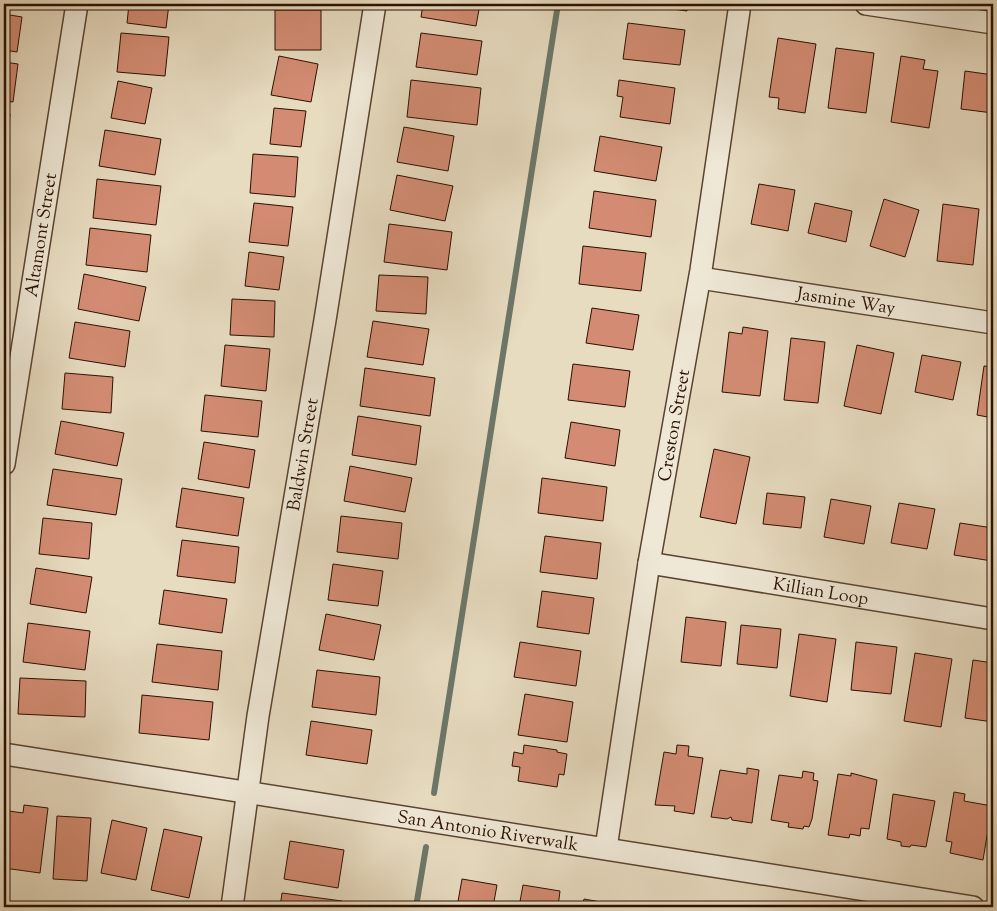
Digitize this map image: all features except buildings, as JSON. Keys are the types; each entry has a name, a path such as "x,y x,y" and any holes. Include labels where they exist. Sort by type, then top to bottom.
{"street":[{"name":"Altamont Street","path":"4,464 77,4"},
{"name":"Baldwin Street","path":"232,907 247,793 375,4"},
{"name":"Creston Street","path":"606,848 649,563 700,278 740,4"},
{"path":"866,4 993,23"},
{"name":"Jasmine Way","path":"700,278 993,323"},
{"name":"Killian Loop","path":"649,563 993,619"},
{"name":"San Antonio Riverwalk","path":"4,754 973,907"}],"waterway":[{"path":"434,793 558,4"},
{"path":"416,907 426,847"}]}
